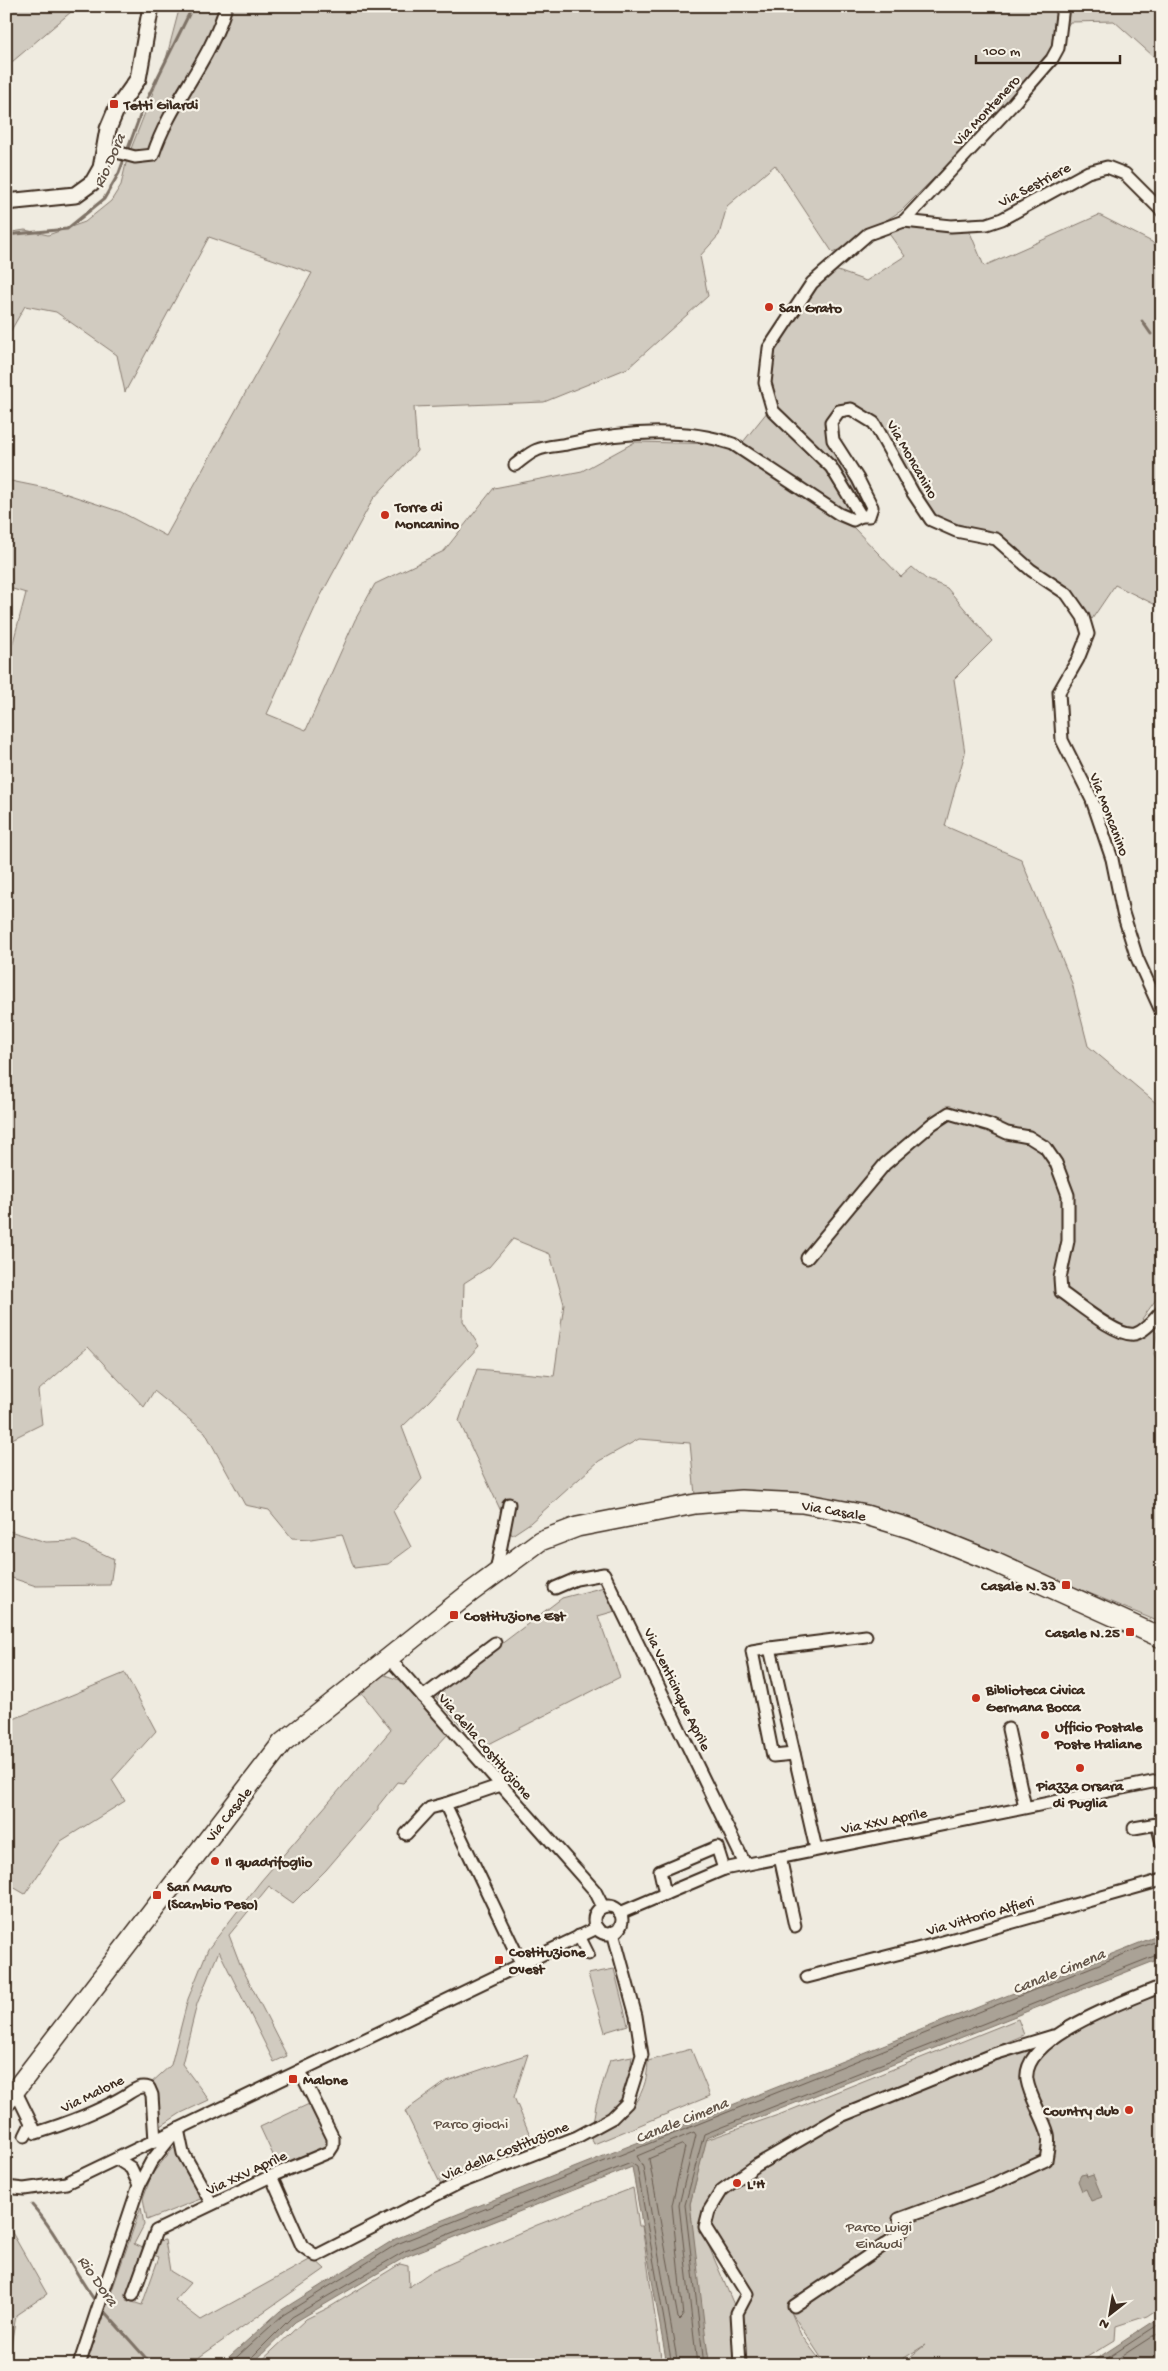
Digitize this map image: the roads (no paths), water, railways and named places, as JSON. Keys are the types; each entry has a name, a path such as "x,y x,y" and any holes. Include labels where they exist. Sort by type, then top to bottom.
{"main road":[{"name":"Via Casale","path":"11,2096 282,1743 496,1572 540,1541 586,1525 695,1504 742,1500 802,1503 866,1515 912,1529 994,1562 1162,1638"}],"street":[{"path":"6,202 63,197 82,192 93,182 110,150 108,129 116,110 138,79 151,6"},
{"path":"110,150 135,157 152,155 157,139 200,68 221,23 226,6"},
{"name":"Via Montenero","path":"904,221 1052,60 1058,48 1063,6"},
{"name":"Via Sestriere","path":"904,221 951,226 987,224 1002,219 1088,172 1107,167 1125,174 1162,211"},
{"path":"515,464 538,450 580,441 643,434 686,434 715,438 733,444 839,514 853,520 862,516 831,468 773,411 765,383 768,348 812,283 868,234 904,221"},
{"name":"Via Moncanino","path":"862,516 869,516 872,507 858,479 833,440 831,422 839,411 851,409 874,423 913,493 931,520 956,531 996,539 1031,570 1067,594 1083,618 1088,634 1078,659 1059,692 1062,740 1092,800 1112,859 1123,913 1137,958 1162,1013"},
{"path":"807,1258 885,1164 932,1124 949,1113 990,1125 1007,1133 1029,1137 1045,1147 1056,1163 1068,1195 1068,1241 1060,1278 1061,1292 1122,1332 1134,1334 1144,1330 1162,1311"},
{"path":"496,1572 509,1504"},
{"name":"Via Venticinque Aprile","path":"555,1588 576,1579 604,1574 745,1864"},
{"path":"794,1754 773,1756 752,1651 866,1636"},
{"name":"Via della Costituzione","path":"423,1697 494,1644"},
{"path":"770,1648 816,1849"},
{"name":"Via della Costituzione","path":"389,1658 595,1891 603,1907"},
{"path":"762,1705 782,1701"},
{"path":"1008,1729 1025,1807"},
{"name":"Via XXV Aprile","path":"620,1914 724,1869 1162,1780"},
{"path":"406,1834 415,1819 430,1808 501,1785"},
{"path":"445,1804 521,1963"},
{"path":"1134,1828 1156,1824 1162,1842"},
{"path":"665,1894 660,1871 717,1847 724,1869"},
{"path":"780,1857 795,1926"},
{"name":"Via Vittorio Alfieri","path":"807,1977 932,1945 1162,1880"},
{"path":"603,1907 615,1908 620,1914 621,1923 613,1932 602,1932 596,1928 595,1916 603,1907"},
{"path":"6,2187 24,2189 66,2183 596,1928"},
{"name":"Via della Costituzione","path":"271,2176 302,2246 316,2256 459,2183 577,2137 612,2118 626,2103 642,2055 636,2016 613,1932"},
{"path":"579,1936 588,1954"},
{"path":"740,2365 737,2312 747,2294 705,2227 709,2211 722,2190 757,2165 840,2116 994,2054 1053,2036 1162,1986"},
{"path":"794,2306 896,2237 902,2231 900,2220 989,2186 1046,2160 1049,2136 1027,2079 1033,2055 1053,2036"},
{"name":"Via XXV Aprile","path":"133,2296 156,2231 271,2176 329,2152 333,2146 333,2138 300,2071"},
{"name":"Via Malone","path":"31,2124 36,2133 65,2124 143,2086 149,2088 152,2095 155,2141"},
{"path":"11,2096 31,2124 25,2136"},
{"path":"79,2365 139,2185 152,2162 178,2129"},
{"path":"178,2129 183,2154 209,2199"},
{"path":"117,2159 131,2168 139,2185"}],"water":[{"path":"1162,1934 1162,1958 707,2138 690,2204 709,2365 667,2365 632,2167 407,2256 295,2322 251,2365 220,2365 280,2311 395,2239"},
{"path":"1086,2174 1087,2177 1093,2175 1102,2197 1091,2201 1086,2189 1082,2191 1078,2181 1081,2175"},
{"path":"1162,2316 1162,2365 1087,2365"}],"waterway":[{"name":"Rio Dora","path":"6,235 67,229 104,199 119,173 144,105 193,6"},
{"path":"1142,321 1151,334"},
{"name":"Rio Dora","path":"32,2205 58,2240 96,2302"},
{"name":"Rio Dora","path":"102,2309 152,2365"}],"place":[{"name":"Tetti Gilardi","path":"114,104"},
{"name":"San Grato","path":"769,307"},
{"name":"Torre di Moncanino","path":"385,515"},
{"name":"Casale N.33","path":"1066,1585"},
{"name":"Costituzione Est","path":"454,1615"},
{"name":"Casale N.25","path":"1130,1632"},
{"name":"Biblioteca Civica Germana Bocca","path":"976,1698"},
{"name":"Ufficio Postale Poste Italiane","path":"1045,1735"},
{"name":"Piazza Orsara di Puglia","path":"1080,1768"},
{"name":"Il quadrifoglio","path":"215,1861"},
{"name":"San Mauro (Scambio Peso)","path":"157,1895"},
{"name":"Costituzione Ovest","path":"499,1960"},
{"name":"Malone","path":"293,2079"},
{"name":"Country club","path":"1129,2110"},
{"name":"L'H","path":"737,2183"}],"water label":[{"name":"Canale Cimena","path":"1058,1970"},
{"name":"Canale Cimena","path":"681,2119"}],"park label":[{"name":"Parco giochi","path":"471,2123"},
{"name":"Parco Luigi Einaudi","path":"879,2234"}]}
